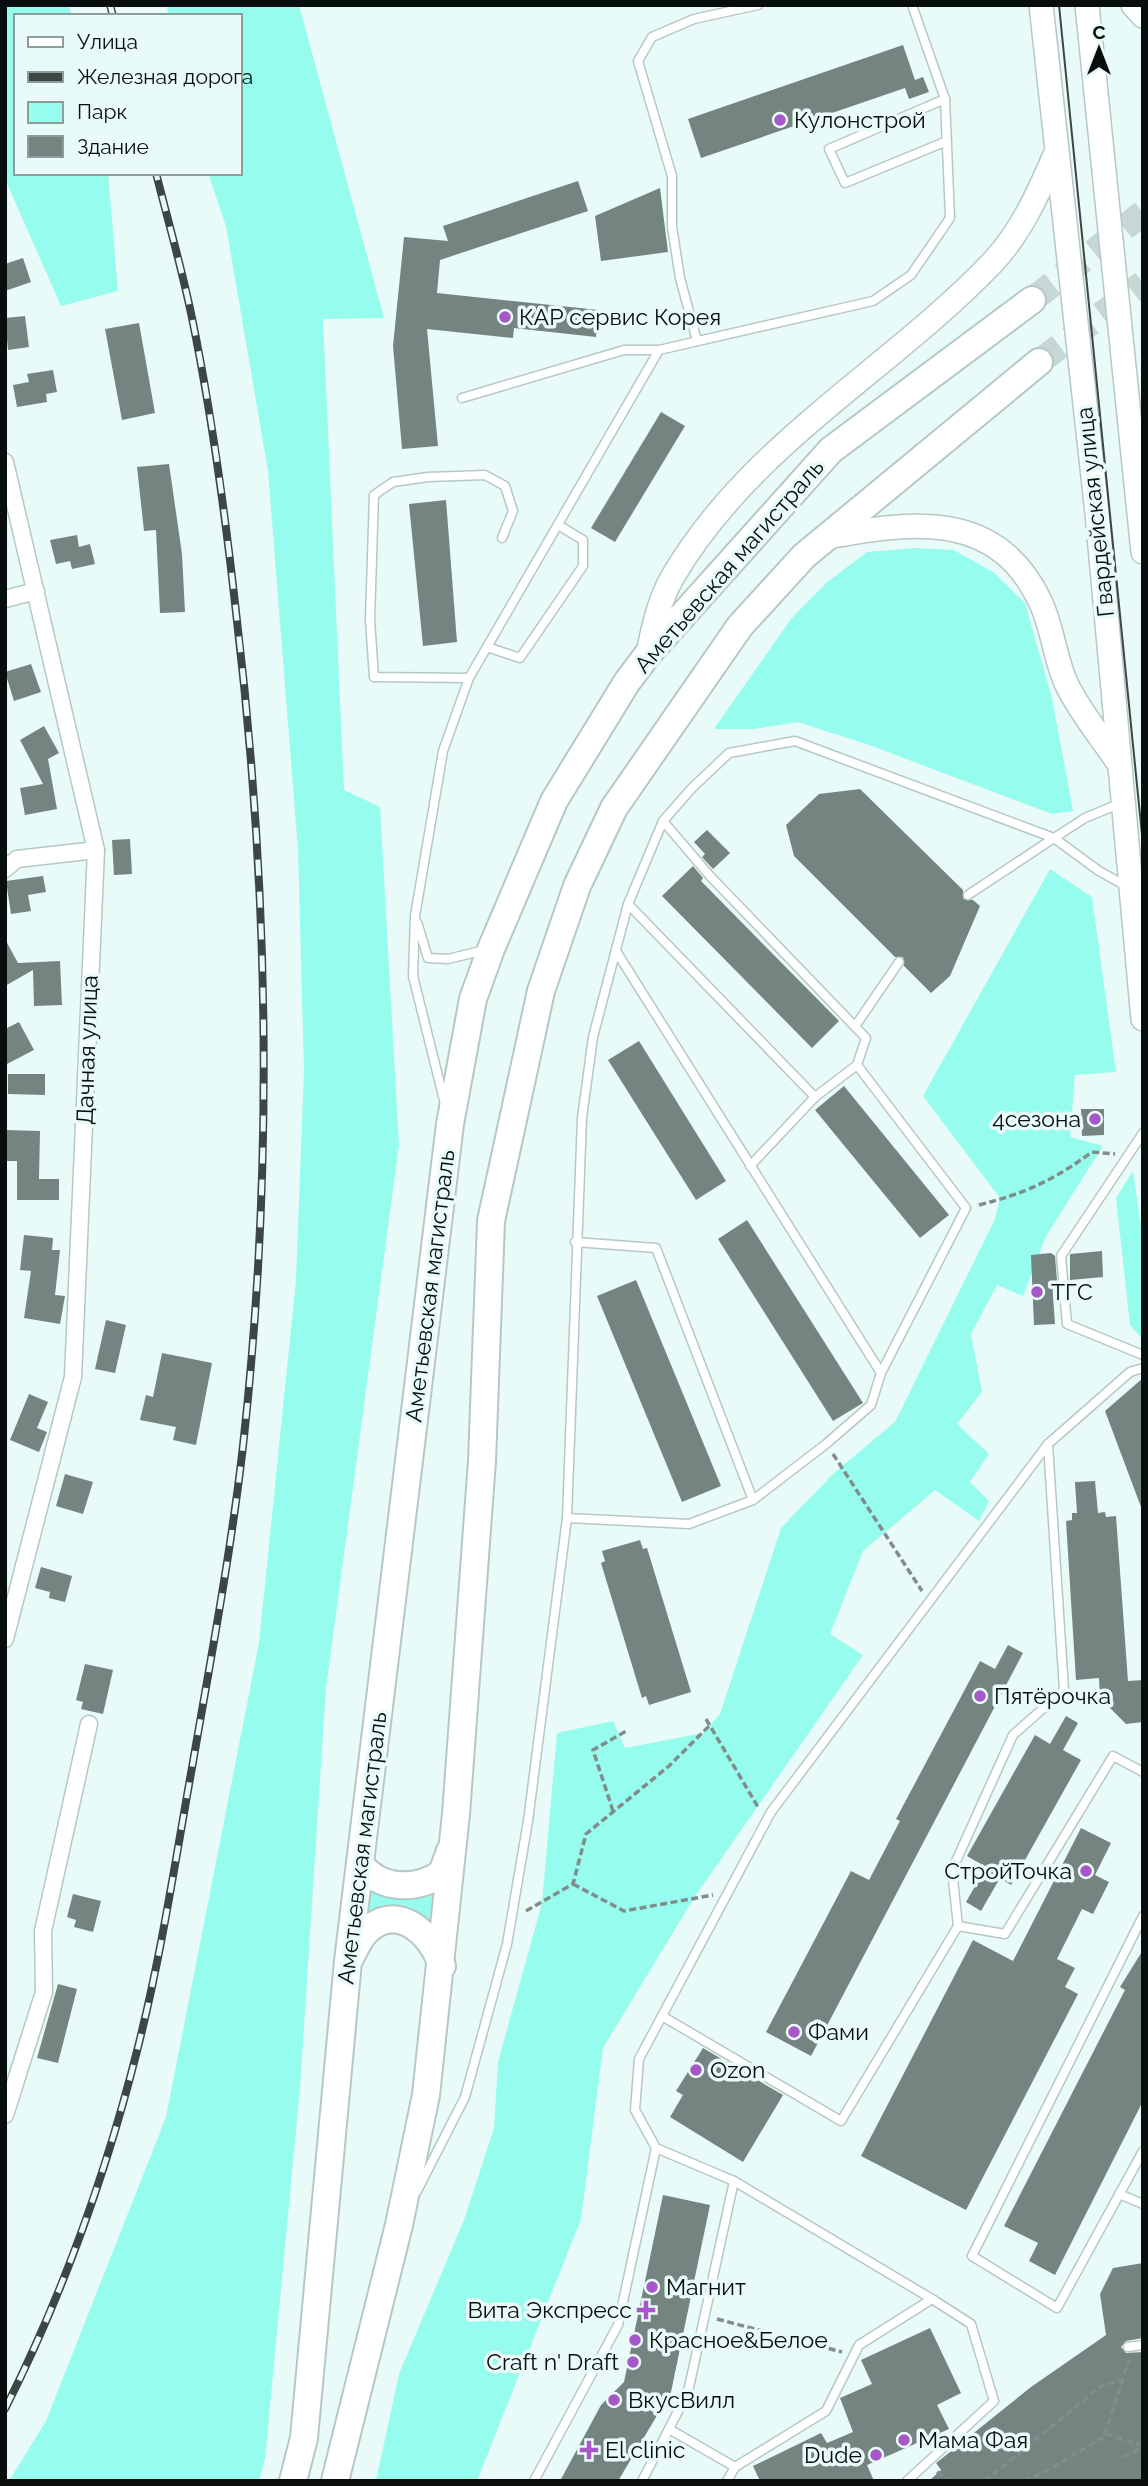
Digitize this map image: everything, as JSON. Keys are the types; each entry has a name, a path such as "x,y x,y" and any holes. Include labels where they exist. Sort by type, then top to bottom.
{"main road":[{"name":"Гвардейская улица","path":"1041,5 1097,513 1143,1019"},
{"name":"Гвардейская улица","path":"1087,5 1140,494 1143,552"},
{"path":"1133,5 1143,16"},
{"path":"648,654 655,618 671,580 709,522 813,416 921,327 994,261 1031,210 1056,154"},
{"name":"Аметьевская магистраль","path":"293,2481 304,2438 348,1961 450,1124 473,999 491,949 554,802 648,654 831,450 1032,300"},
{"path":"335,2481 399,2225 426,2095 454,1839 482,1461 491,1222 541,991 577,886 614,808 740,626 804,556 1039,362"},
{"path":"1129,398 1143,367"},
{"path":"828,537 884,526 926,525 954,530 992,544 1023,568 1042,606 1067,685 1120,766"},
{"path":"361,1865 375,1879 400,1885 417,1885 442,1873 454,1839"},
{"path":"348,1961 364,1934 377,1924 403,1919 430,1941 442,1966"}],"street":[{"name":"Дачная улица","path":"5,462 96,850 73,1377 5,1639"},
{"path":"5,598 36,591"},
{"path":"5,869 17,859 96,850"},
{"path":"5,2115 44,1992 43,1931 89,1724"}],"lane":[{"path":"697,341 680,278 672,227 672,176 638,61 653,37 694,19 758,5"},
{"path":"462,398 624,350 659,350 873,300 911,275 950,218 945,99 912,5"},
{"path":"945,99 829,149 845,183 947,141"},
{"path":"450,1124 413,976 415,916 443,751 469,678 659,350"},
{"path":"469,678 374,677 370,620 374,495 393,482 485,475 505,485 513,510 502,538"},
{"path":"487,647 520,658 583,565 583,540 558,525"},
{"path":"399,2225 464,2097 507,1944 528,1821 567,1518 575,1242 582,1118 593,1037 628,904 663,821 692,788 729,753 795,741 1054,838 1099,871 1131,889"},
{"path":"968,895 1085,818 1124,802"},
{"path":"663,821 710,876 866,1038 857,1065 815,1097 750,1166"},
{"path":"628,904 815,1097"},
{"path":"415,916 428,958 448,959 491,949"},
{"path":"616,951 881,1373"},
{"path":"856,1025 900,962"},
{"path":"567,1518 690,1524 753,1500 826,1444 871,1405 881,1373 966,1208 857,1065"},
{"path":"1143,1133 1061,1256 1067,1324 1143,1355"},
{"path":"575,1242 656,1248 753,1500"},
{"path":"907,2481 994,2401 971,2324 734,2181 656,2148 635,2110 639,2059 766,1821 1048,1444 1130,1372 1143,1368"},
{"path":"662,2016 841,2121 958,1926 952,1871 1013,1735 1064,1690 1048,1444"},
{"path":"958,1926 1005,1934 1113,1756 1143,1772"},
{"path":"1143,1916 972,2256 1057,2308 1119,2194 1139,2165 1143,2151"},
{"path":"534,2481 618,2325 656,2148"},
{"path":"642,2481 688,2392 734,2181"},
{"path":"1119,2194 1143,2204"},
{"path":"727,2481 735,2467 826,2411 859,2345 932,2299"},
{"path":"669,2429 735,2467"}],"path":[{"path":"966,1208 1025,1193 1065,1171 1092,1152 1128,1155"},
{"path":"826,1444 929,1602"},
{"path":"706,1719 766,1821"},
{"path":"525,1912 573,1884 586,1834 669,1766 710,1725"},
{"path":"613,1811 593,1751 628,1731"},
{"path":"573,1884 624,1911 728,1892"},
{"path":"705,2316 854,2355"},
{"path":"1024,2481 1050,2469 1106,2434 1135,2346"},
{"path":"985,2481 1101,2386 1123,2380"},
{"path":"1106,2434 1143,2446"},
{"path":"1123,2457 1143,2446"},
{"path":"938,2473 950,2481"}],"green space":[{"path":"5,5 69,5 71,14 14,14 14,175 108,175 118,291 61,306 5,179"},
{"path":"167,5 299,5 384,318 323,319 344,790 380,807 399,1145 326,1688 300,2088 265,2459 259,2481 9,2481 46,2421 166,2117 259,1643 296,1280 304,1070 298,850 268,471 226,226 209,175 242,175 242,14 168,14"},
{"path":"915,548 954,550 993,572 1025,603 1052,698 1073,811 1052,814 872,746 798,722 754,729 714,729 791,619 826,583 867,552"},
{"path":"1050,869 1092,897 1116,1072 1075,1075 1070,1137 1103,1146 1046,1236 1023,1296 997,1285 971,1334 982,1392 957,1424 989,1454 970,1482 989,1501 979,1521 935,1490 863,1551 830,1634 863,1655 694,1898 603,2048 581,2219 477,2481 376,2481 399,2374 464,2220 494,2128 498,2062 542,1903 557,1733 613,1721 625,1748 703,1733 720,1714 781,1528 834,1473 895,1422 995,1219 1000,1198 923,1096"},
{"path":"1133,1171 1143,1240 1143,1339 1130,1325 1116,1198"},
{"path":"369,1885 387,1894 401,1897 433,1888 430,1929 366,1919"}],"building":[{"path":"903,45 915,80 923,77 929,92 909,99 905,88 701,158 688,119"},
{"path":"578,181 588,211 440,260 437,293 599,310 596,337 514,328 513,338 427,329 438,446 402,449 393,346 404,237 448,241 443,226"},
{"path":"660,188 668,252 601,261 595,216"},
{"path":"23,258 31,282 5,291 5,264"},
{"path":"25,316 29,347 8,350 5,318"},
{"path":"139,323 155,413 122,420 105,329"},
{"path":"53,370 57,392 46,394 47,402 17,407 13,385 29,382 27,374"},
{"path":"661,412 685,426 615,542 591,528"},
{"path":"169,464 182,554 185,612 160,613 156,530 144,531 137,467"},
{"path":"446,500 457,642 423,646 409,504"},
{"path":"77,535 79,547 90,544 95,564 72,569 70,561 56,564 50,540"},
{"path":"31,664 41,692 14,701 5,672"},
{"path":"44,726 59,753 48,759 57,809 25,815 20,788 43,784 20,740"},
{"path":"860,789 963,890 963,899 973,900 980,906 950,976 931,993 904,966 903,957 895,957 794,856 786,825 819,794"},
{"path":"707,830 730,853 713,869 694,842"},
{"path":"130,839 132,874 114,875 112,840"},
{"path":"693,866 703,878 701,881 839,1021 812,1048 662,896"},
{"path":"43,876 46,892 28,895 31,911 11,914 6,881"},
{"path":"5,939 18,963 60,961 62,1005 34,1006 33,970 5,986"},
{"path":"19,1022 34,1050 5,1065 5,1029"},
{"path":"639,1041 726,1181 696,1200 608,1060"},
{"path":"8,1074 45,1074 45,1095 8,1094"},
{"path":"844,1086 949,1215 920,1238 815,1110"},
{"path":"1081,1109 1104,1109 1104,1135 1082,1136"},
{"path":"5,1130 40,1131 39,1179 59,1179 59,1200 17,1200 17,1161 5,1161"},
{"path":"747,1220 863,1403 833,1421 718,1239"},
{"path":"24,1235 53,1238 52,1250 60,1250 55,1295 65,1296 60,1324 24,1318 31,1271 20,1270"},
{"path":"1102,1251 1103,1277 1070,1280 1070,1254"},
{"path":"1051,1253 1055,1256 1057,1281 1052,1281 1055,1324 1034,1325 1031,1255"},
{"path":"636,1280 721,1486 682,1502 597,1296"},
{"path":"106,1320 126,1325 115,1373 95,1369"},
{"path":"162,1353 212,1363 196,1445 173,1440 176,1427 140,1420 146,1395 153,1397"},
{"path":"1143,1378 1143,1507 1141,1507 1105,1411"},
{"path":"29,1394 48,1402 37,1428 47,1432 39,1452 10,1440"},
{"path":"65,1474 93,1482 83,1514 56,1506"},
{"path":"1095,1481 1098,1513 1105,1512 1106,1517 1116,1516 1128,1681 1143,1680 1143,1722 1126,1724 1100,1698 1099,1678 1076,1680 1066,1521 1072,1520 1072,1513 1077,1513 1075,1482"},
{"path":"640,1540 643,1549 647,1548 691,1692 649,1705 646,1696 642,1698 601,1563 605,1561 602,1551"},
{"path":"41,1567 72,1576 65,1602 49,1598 50,1592 35,1588"},
{"path":"1008,1645 1023,1653 811,2056 766,2032 851,1871 869,1880 900,1821 896,1819 980,1661 995,1669"},
{"path":"85,1664 113,1670 103,1714 81,1709 83,1702 76,1700"},
{"path":"1066,1716 1078,1723 1063,1750 1081,1760 1011,1885 1000,1878 981,1911 966,1902 986,1867 967,1856 1035,1735 1050,1744"},
{"path":"1081,1828 1111,1843 1095,1875 1109,1882 1093,1914 1082,1909 1057,1959 1075,1968 1065,1987 1078,1994 966,2210 861,2156 973,1940 1013,1961"},
{"path":"73,1894 101,1901 93,1932 74,1927 76,1920 67,1917"},
{"path":"1143,1950 1143,2101 1055,2275 1029,2261 1038,2243 1004,2226 1125,1990 1120,1987"},
{"path":"58,1984 77,1989 58,2063 37,2058"},
{"path":"703,2048 783,2095 743,2162 670,2117 683,2095 676,2091"},
{"path":"663,2195 710,2205 671,2392 618,2481 560,2481 601,2405 624,2382"},
{"path":"1143,2263 1143,2338 1126,2341 1121,2347 1126,2353 1143,2352 1143,2481 929,2481 941,2470 936,2463 1031,2387 1106,2335 1100,2294 1113,2268"},
{"path":"930,2328 961,2393 937,2405 949,2429 867,2465 874,2481 760,2481 753,2466 821,2433 827,2443 853,2432 840,2398 872,2384 861,2360"}],"tunnel":[{"path":"1032,300 1143,213"},
{"path":"1039,362 1143,283"}],"tram line":[{"path":"1059,5 1143,845"}],"railway":[{"path":"110,5 112,14"},
{"path":"5,2409 46,2321 82,2230 127,2090 155,1974 227,1565 243,1446 253,1342 260,1237 264,1029 261,924 247,716 227,538 206,391 188,300 157,175"}],"place":[{"name":"Кулонстрой","path":"780,120"},
{"name":"КАР сервис Корея","path":"505,317"},
{"name":"4сезона","path":"1095,1119"},
{"name":"ТГС","path":"1037,1292"},
{"name":"Пятёрочка","path":"980,1696"},
{"name":"СтройТочка","path":"1086,1871"},
{"name":"Фами","path":"794,2032"},
{"name":"Ozon","path":"696,2070"},
{"name":"Магнит","path":"652,2287"},
{"name":"Вита Экспресс","path":"646,2310"},
{"name":"Красное&Белое","path":"635,2340"},
{"name":"Craft n' Draft","path":"633,2362"},
{"name":"ВкусВилл","path":"614,2400"},
{"name":"Мама Фая","path":"904,2440"},
{"name":"El clinic","path":"589,2450"},
{"name":"Dude","path":"876,2455"}]}
